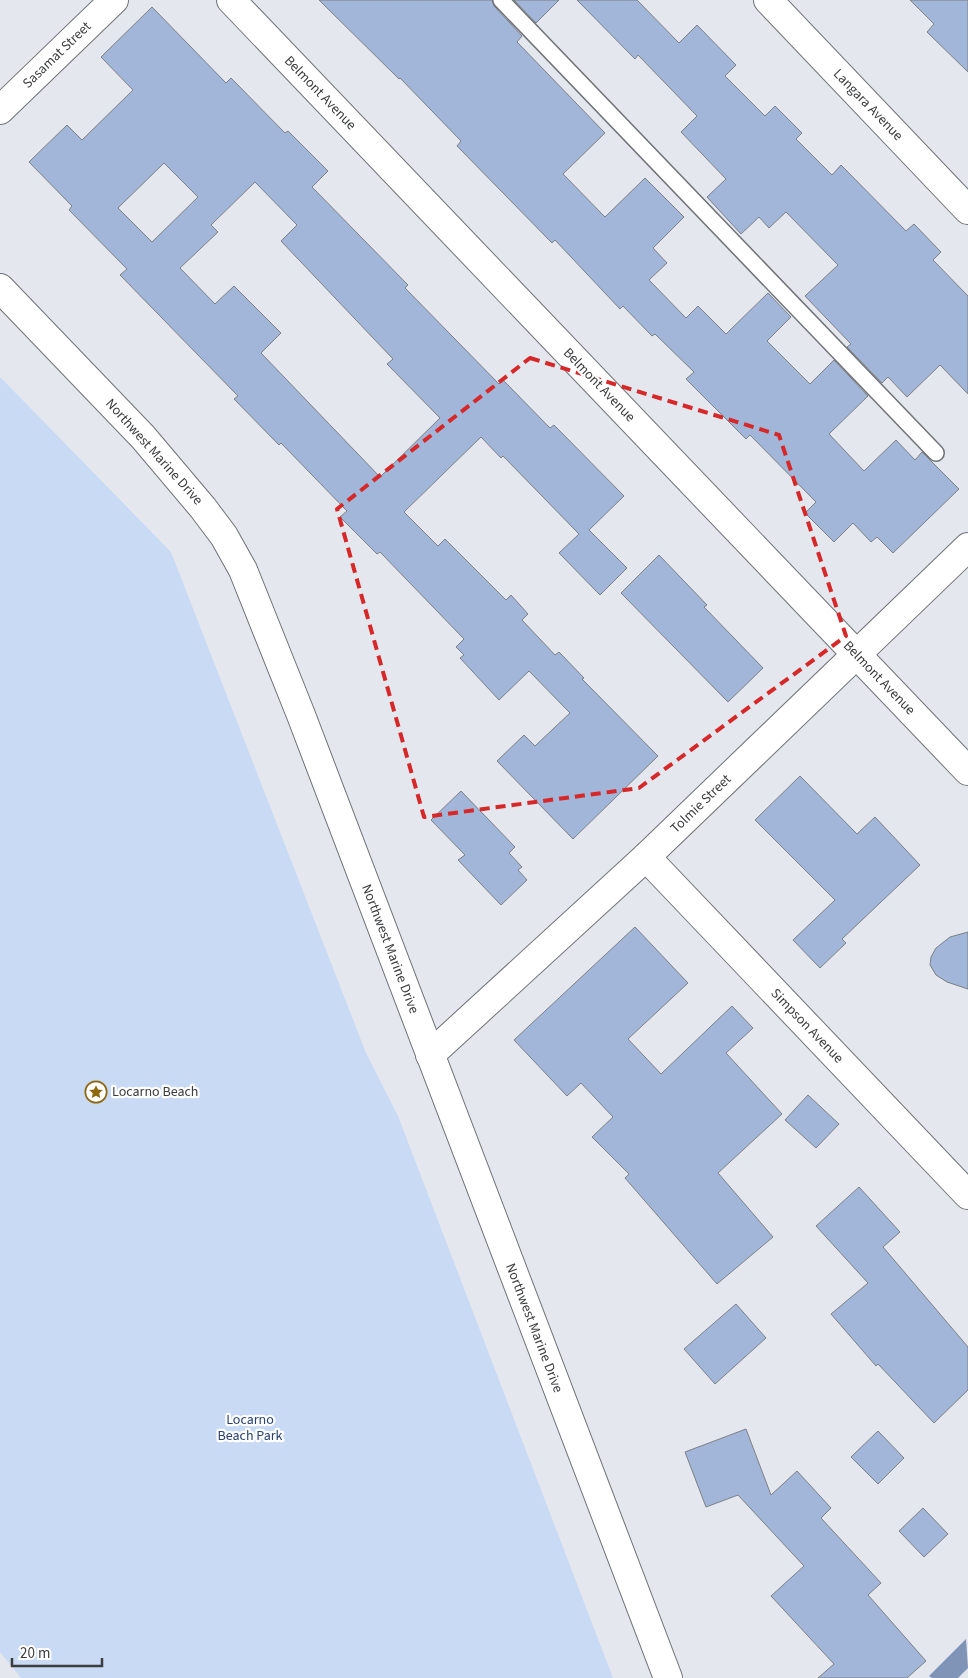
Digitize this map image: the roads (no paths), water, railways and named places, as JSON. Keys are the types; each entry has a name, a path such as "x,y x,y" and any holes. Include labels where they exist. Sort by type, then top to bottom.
{"street":[{"name":"Sasamat Street","path":"0,110 114,0"},
{"name":"Belmont Avenue","path":"231,0 968,770"},
{"name":"Langara Avenue","path":"768,0 968,210"},
{"name":"Northwest Marine Drive","path":"0,288 178,475 224,536 243,570 294,698 668,1678"},
{"name":"Tolmie Street","path":"430,1056 646,857 968,547"},
{"name":"Simpson Avenue","path":"646,857 968,1195"}],"lane":[{"path":"501,0 936,453"}],"place":[{"name":"Locarno Beach","path":"96,1092"}],"park label":[{"name":"Locarno Beach Park","path":"250,1428"}]}
